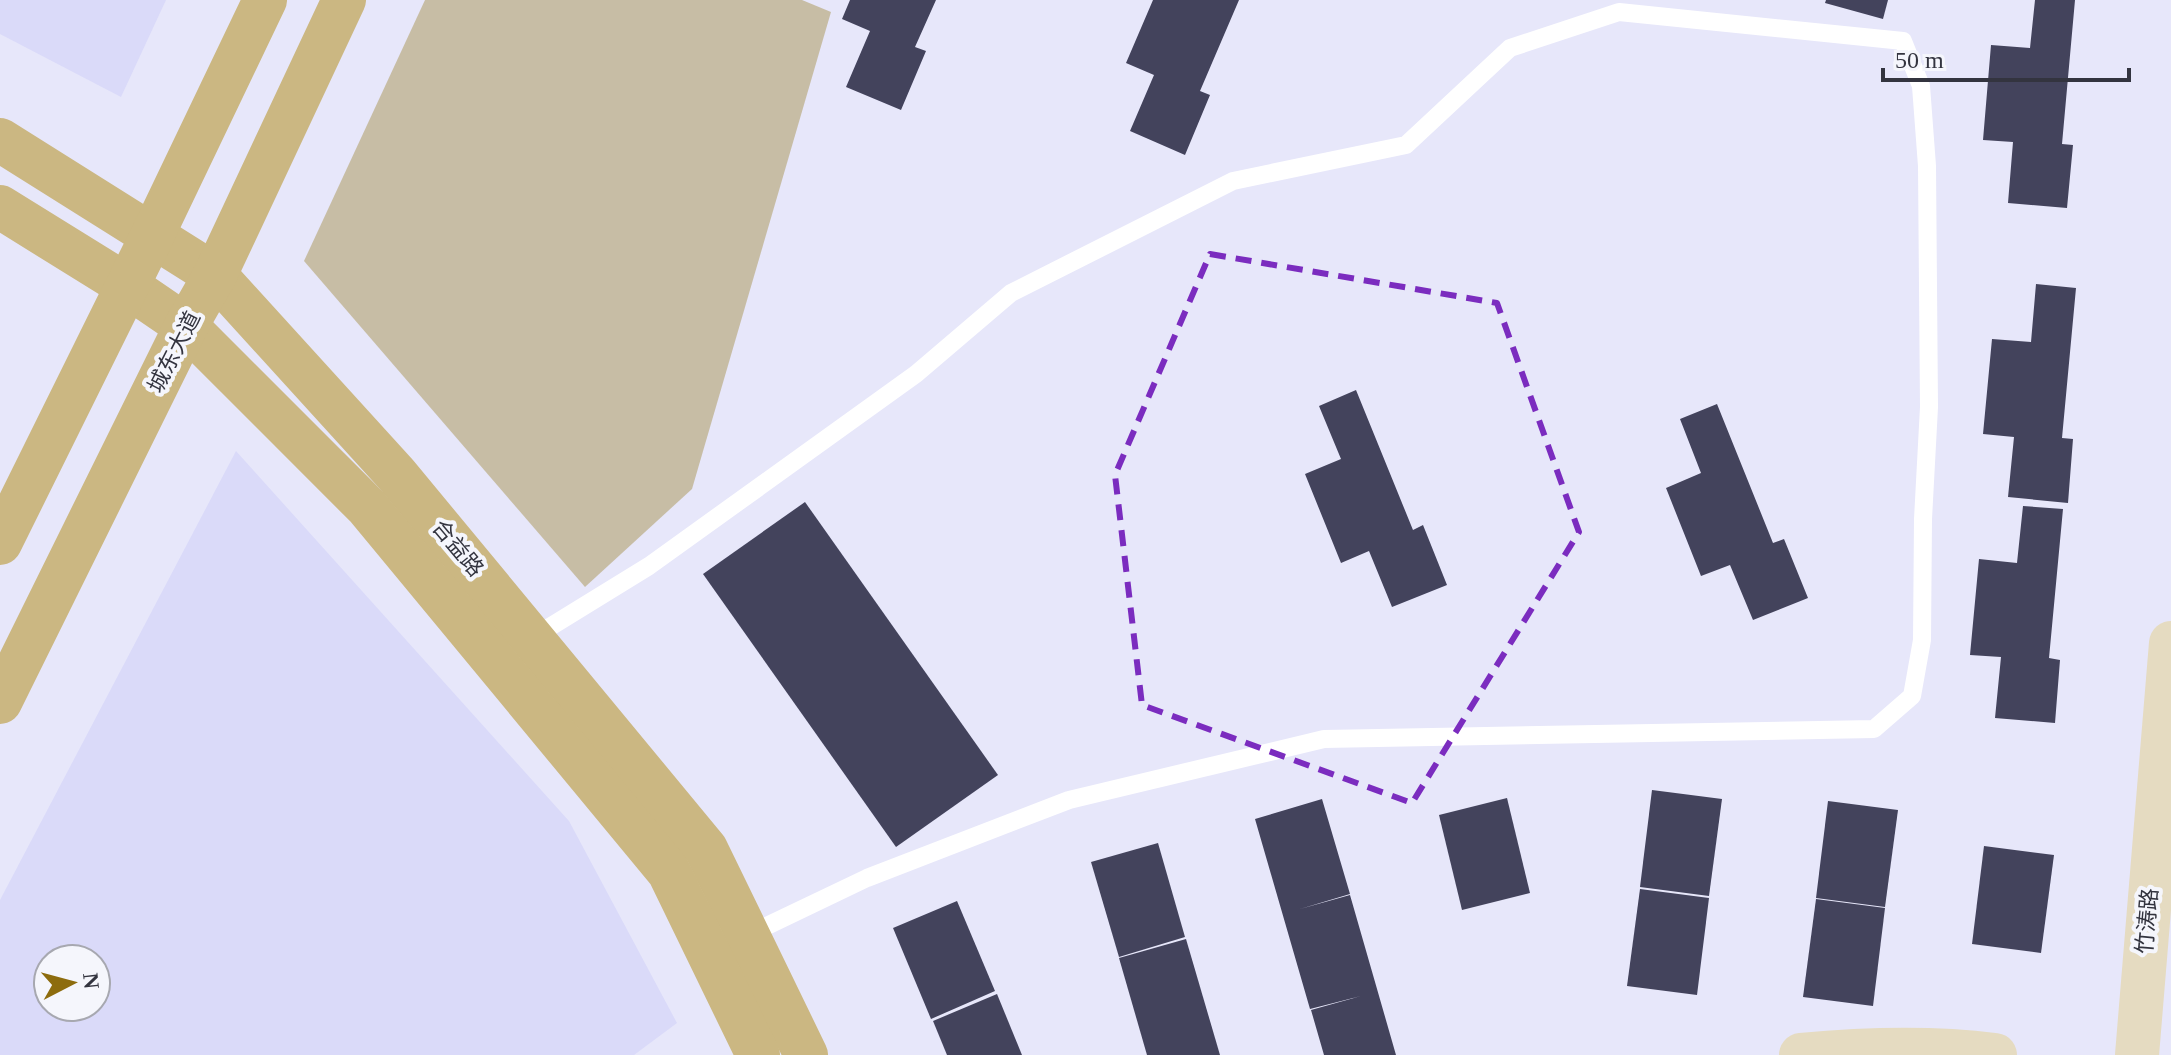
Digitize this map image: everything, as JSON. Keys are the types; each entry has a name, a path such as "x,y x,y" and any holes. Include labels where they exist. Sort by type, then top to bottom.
{"main road":[{"path":"0,543 265,0"},
{"name":"城东大道","path":"0,702 186,326 215,275 344,0"},
{"name":"合益路","path":"0,140 215,275 396,474 706,849 806,1055"},
{"name":"合益路","path":"0,207 186,326 367,507 669,872 758,1055"}],"street":[{"name":"竹涛路","path":"2137,1055 2171,643"},
{"path":"1801,1055 1851,1050 1917,1049 1995,1055"}],"lane":[{"path":"532,638 649,566 916,374 1011,293 1233,181 1406,145 1510,48 1619,12 1903,41 1921,86 1927,166 1929,407 1923,519 1922,640 1912,696 1874,729 1324,739 1069,800 867,878 748,935"}],"highlighted area":[{"path":"1210,254 1497,303 1579,532 1412,803 1142,705 1115,475"}],"shaded area":[{"path":"0,0 166,0 121,97 0,34"},
{"path":"425,0 802,0 831,12 692,489 585,587 304,261"},
{"path":"236,451 569,821 677,1023 634,1055 0,1055 0,900"}],"building":[{"path":"850,0 936,0 915,47 926,51 901,110 846,87 870,31 842,19"},
{"path":"1153,0 1239,0 1200,91 1210,95 1185,155 1130,131 1154,75 1126,63"},
{"path":"1826,0 1888,0 1883,19 1825,3"},
{"path":"2035,0 2075,0 2062,144 2073,145 2067,208 2008,203 2013,142 1983,140 1991,45 2030,48"},
{"path":"2036,284 2076,288 2062,438 2073,439 2068,503 2008,497 2014,437 1983,434 1992,339 2031,342"},
{"path":"1356,390 1413,530 1423,525 1447,585 1392,607 1369,551 1341,563 1305,474 1341,459 1319,406"},
{"path":"1717,404 1773,543 1784,539 1808,598 1753,620 1730,565 1701,576 1666,488 1701,473 1680,419"},
{"path":"805,502 998,775 896,847 703,574"},
{"path":"2023,506 2063,509 2049,658 2060,660 2055,723 1995,718 2001,657 1970,655 1979,559 2017,563"},
{"path":"1652,790 1722,799 1709,896 1640,887"},
{"path":"1507,798 1530,893 1462,910 1439,815"},
{"path":"1322,799 1350,894 1300,909 1350,895 1396,1055 1324,1055 1311,1010 1361,996 1310,1009 1255,819"},
{"path":"1828,801 1898,810 1885,907 1816,898"},
{"path":"1158,843 1185,937 1119,957 1091,862"},
{"path":"1984,846 2054,855 2041,953 1972,944"},
{"path":"1640,889 1709,898 1697,995 1627,986"},
{"path":"1816,899 1885,908 1873,1006 1803,997"},
{"path":"957,901 995,991 931,1019 893,928"},
{"path":"1186,939 1220,1055 1147,1055 1119,958"},
{"path":"997,994 1022,1055 947,1055 933,1021"}]}
